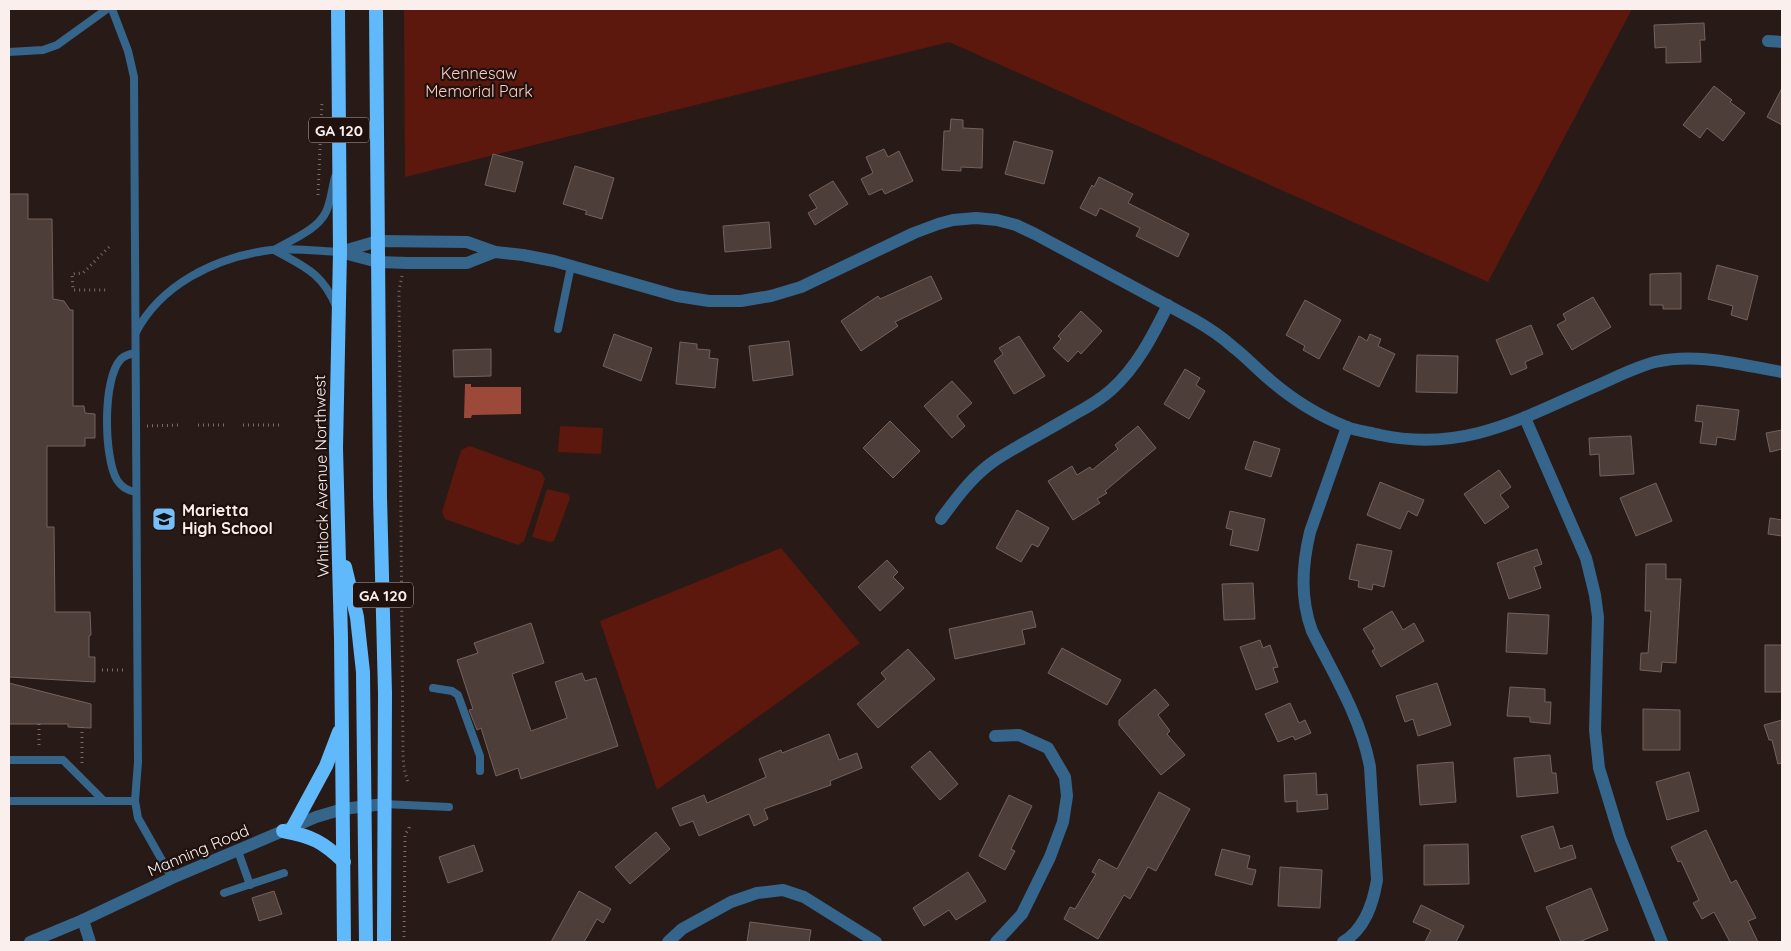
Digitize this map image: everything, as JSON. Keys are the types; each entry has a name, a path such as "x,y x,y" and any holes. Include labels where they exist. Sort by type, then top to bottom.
{"highway":[{"name":"Whitlock Avenue Northwest","path":"338,9 340,252 336,448 342,719 344,942"},
{"name":"GA 120","path":"376,9 380,497 385,693 384,942"},
{"path":"339,550 351,592 363,672 366,942"},
{"path":"342,719 326,766 288,829 317,840 328,847 344,862"}],"street":[{"path":"1768,41 1782,42"},
{"path":"340,252 378,241 467,242 495,252 523,255 570,266 677,296 709,301 741,301 771,296 801,287 914,233 938,224 976,218 997,220 1016,225 1035,234 1215,332 1270,380 1296,400 1324,416 1347,427 1397,438 1440,440 1485,432 1525,418 1635,369 1672,359 1706,359 1782,372"},
{"path":"340,252 378,262 467,263 495,252"},
{"path":"941,519 964,489 981,471 997,459 1095,403 1112,390 1137,360 1168,305"},
{"path":"1525,418 1586,558 1598,617 1595,730 1599,768 1620,837 1662,942"},
{"path":"1343,942 1357,930 1365,919 1374,896 1377,880 1370,767 1367,751 1356,720 1312,631 1307,616 1303,582 1305,550 1310,532 1347,427"},
{"path":"995,736 1019,736 1048,748 1065,777 1067,796 1063,822 1046,865 1022,914 996,942"},
{"name":"Manning Road","path":"30,942 83,920 172,878 316,817 343,809 384,804"},
{"path":"668,942 682,929 731,902 757,893 783,890 804,897 876,942"},
{"path":"83,920 90,942"}],"lane":[{"path":"9,52 43,50 57,45 107,9"},
{"path":"112,9 128,51 134,77 138,762 135,801 141,826 172,878"},
{"path":"275,250 312,228 323,216 329,204 339,158"},
{"path":"135,334 163,298 188,278 204,269 234,258 265,250 340,252"},
{"path":"275,250 316,275 329,290 339,313"},
{"path":"558,329 570,266"},
{"path":"135,353 122,358 115,369 109,395 106,426 108,447 116,479 124,489 136,492"},
{"path":"433,688 452,691 458,695 480,756 480,772"},
{"path":"9,760 63,760 104,801"},
{"path":"9,801 135,801"},
{"path":"384,804 449,807"},
{"path":"238,851 250,885"},
{"path":"224,893 284,873"}],"path":[{"path":"318,196 323,95"},
{"path":"109,247 83,273 72,274 73,290 109,290"},
{"path":"401,271 403,274 399,290 403,755 408,783"},
{"path":"146,426 181,425"},
{"path":"198,425 226,425"},
{"path":"243,425 281,425"},
{"path":"102,670 137,670"},
{"path":"39,724 39,749"},
{"path":"82,727 82,766"},
{"path":"404,942 405,835 408,824"}],"green space":[{"name":"Kennesaw Memorial Park","path":"404,9 1632,9 1488,282 949,42 405,177"},
{"path":"560,426 603,428 601,454 558,452"},
{"path":"470,446 541,472 545,479 524,541 518,545 445,519 442,512 461,450"},
{"path":"547,489 568,494 570,498 554,541 550,542 532,537"},
{"path":"781,548 860,643 657,790 600,621"}],"shaded area":[{"path":"465,384 471,384 471,387 521,387 521,414 472,415 471,418 464,418"}],"building":[{"path":"1704,23 1705,40 1700,40 1701,62 1666,63 1666,47 1655,48 1654,25"},
{"path":"1714,86 1732,100 1730,102 1745,113 1723,141 1707,128 1700,138 1683,125"},
{"path":"1782,88 1782,125 1767,117"},
{"path":"951,119 963,120 963,128 983,129 982,168 961,167 961,171 942,170 944,131 950,131"},
{"path":"1014,141 1053,151 1044,184 1005,174"},
{"path":"884,149 888,157 899,151 913,181 885,194 882,189 869,195 861,179 873,173 866,157"},
{"path":"493,154 523,162 515,192 485,185"},
{"path":"575,166 614,178 602,219 585,214 587,211 563,204"},
{"path":"1099,177 1133,194 1128,203 1189,234 1178,257 1136,236 1140,228 1100,208 1096,216 1080,208 1092,185 1094,187"},
{"path":"833,181 848,204 815,225 808,213 817,208 809,195"},
{"path":"9,194 28,194 28,219 52,219 53,299 64,301 70,310 73,310 73,406 84,406 85,413 95,414 95,438 85,438 85,446 47,446 47,527 54,527 55,612 90,612 91,635 89,636 89,657 95,657 95,682 9,677"},
{"path":"769,222 771,248 725,252 723,226"},
{"path":"1717,265 1758,276 1747,320 1731,315 1733,306 1708,299"},
{"path":"1681,273 1681,309 1663,309 1663,305 1650,305 1650,274"},
{"path":"931,276 942,299 895,322 898,326 861,351 841,321 878,296 880,299"},
{"path":"1593,297 1611,327 1572,350 1557,325 1566,320 1563,314"},
{"path":"1305,300 1341,320 1319,359 1303,350 1305,346 1286,335"},
{"path":"1081,311 1102,331 1081,354 1078,351 1068,362 1053,348 1061,339 1058,336"},
{"path":"1531,325 1543,354 1525,362 1527,368 1511,375 1496,340"},
{"path":"614,334 652,348 641,381 603,366"},
{"path":"1370,334 1381,339 1378,346 1395,354 1379,387 1343,369 1359,336 1367,341"},
{"path":"1019,336 1045,376 1014,394 994,361 1003,354 999,348"},
{"path":"789,341 793,375 753,381 749,346"},
{"path":"680,342 697,344 697,349 710,350 709,358 718,359 715,388 676,384"},
{"path":"491,349 491,376 454,377 453,350"},
{"path":"1417,355 1458,356 1457,393 1416,392"},
{"path":"1185,369 1200,378 1196,385 1205,391 1189,419 1164,404"},
{"path":"952,381 972,403 957,416 965,426 952,438 924,406"},
{"path":"1697,405 1739,410 1735,440 1717,437 1716,445 1700,443 1703,422 1695,421"},
{"path":"890,421 920,451 893,478 863,448"},
{"path":"1138,426 1156,448 1105,491 1107,493 1097,499 1100,503 1073,520 1048,481 1072,466 1077,475 1090,467 1092,470 1118,449 1115,445"},
{"path":"1782,430 1782,449 1770,452 1766,433"},
{"path":"1631,436 1634,474 1600,476 1599,454 1590,455 1589,438"},
{"path":"1254,441 1280,449 1271,477 1245,469"},
{"path":"1499,470 1511,487 1500,495 1509,507 1485,524 1464,494"},
{"path":"1380,482 1424,500 1417,516 1408,511 1400,529 1367,515"},
{"path":"1656,483 1672,521 1636,536 1620,498"},
{"path":"1017,510 1049,528 1038,547 1032,544 1021,562 996,548"},
{"path":"1230,511 1265,519 1258,551 1230,545 1233,530 1226,528"},
{"path":"1770,518 1782,520 1782,536 1768,534"},
{"path":"1357,544 1392,551 1384,587 1373,584 1372,590 1358,587 1359,581 1349,579"},
{"path":"1537,549 1542,564 1534,567 1541,588 1509,599 1497,563"},
{"path":"887,560 898,572 893,577 904,588 880,611 858,587"},
{"path":"1646,564 1666,564 1666,579 1681,579 1676,663 1662,662 1661,672 1640,670 1641,653 1648,653 1651,611 1645,611"},
{"path":"1253,583 1255,619 1224,620 1222,584"},
{"path":"1032,611 1036,627 1022,630 1025,644 955,659 949,629"},
{"path":"1392,611 1403,630 1414,623 1424,641 1381,667 1372,651 1375,649 1363,629"},
{"path":"1508,613 1549,615 1547,654 1506,652"},
{"path":"531,623 544,663 512,674 531,731 567,718 555,682 582,673 585,681 596,678 618,746 521,779 518,768 496,776 481,728 477,730 469,710 473,709 457,660 478,653 474,643"},
{"path":"1260,640 1263,648 1270,645 1278,667 1273,668 1278,682 1256,690 1240,647"},
{"path":"1765,645 1782,645 1782,692 1765,692"},
{"path":"1062,648 1121,680 1107,705 1048,673"},
{"path":"908,649 935,679 878,728 857,704 886,679 881,673"},
{"path":"9,683 91,704 91,728 68,727 68,724 9,724"},
{"path":"1437,683 1451,725 1418,736 1413,719 1405,722 1396,696"},
{"path":"1510,687 1545,689 1545,702 1551,702 1550,724 1530,722 1530,717 1507,716"},
{"path":"1155,689 1169,705 1158,715 1170,731 1167,734 1185,755 1161,775 1119,725 1119,720"},
{"path":"1290,703 1299,723 1305,720 1311,733 1295,740 1293,736 1278,742 1265,714"},
{"path":"1643,709 1680,710 1680,750 1643,750"},
{"path":"1782,720 1782,763 1778,764 1772,740 1769,740 1764,725"},
{"path":"829,734 839,760 857,753 862,768 830,781 831,785 764,809 768,819 754,826 749,814 699,836 693,821 680,826 672,808 704,795 707,803 766,777 759,759 781,750 782,753"},
{"path":"930,751 958,784 940,800 911,767"},
{"path":"1550,755 1552,773 1556,773 1558,793 1517,797 1514,758"},
{"path":"1453,762 1456,802 1420,805 1417,765"},
{"path":"1689,772 1699,811 1667,820 1656,782"},
{"path":"1316,773 1317,795 1327,794 1328,809 1297,812 1297,801 1285,802 1284,775"},
{"path":"1159,792 1190,809 1156,871 1148,867 1130,899 1124,895 1098,939 1064,919 1070,907 1075,909 1096,874 1092,872 1099,859 1117,869"},
{"path":"1009,795 1032,806 1011,849 1015,851 1005,870 979,856"},
{"path":"1553,826 1560,849 1572,845 1576,858 1535,872 1521,836"},
{"path":"1706,830 1731,883 1736,880 1756,918 1748,921 1758,942 1730,942 1714,912 1702,919 1693,903 1699,900 1681,861 1678,862 1671,847"},
{"path":"656,832 670,849 630,884 615,867"},
{"path":"1468,844 1469,884 1424,885 1424,845"},
{"path":"474,845 483,871 448,883 439,857"},
{"path":"1222,849 1250,856 1247,868 1256,870 1252,885 1215,875"},
{"path":"1280,867 1322,870 1320,908 1278,906"},
{"path":"968,872 986,901 956,920 949,910 924,926 913,908"},
{"path":"1591,888 1608,930 1579,942 1561,942 1546,907"},
{"path":"274,891 282,914 259,921 252,898"},
{"path":"579,891 611,909 603,923 597,919 584,942 551,942"},
{"path":"1421,905 1464,926 1456,942 1425,942 1431,930 1413,922"},
{"path":"750,922 811,930 809,942 747,942"}],"place":[{"name":"Marietta High School","path":"164,519"}]}
